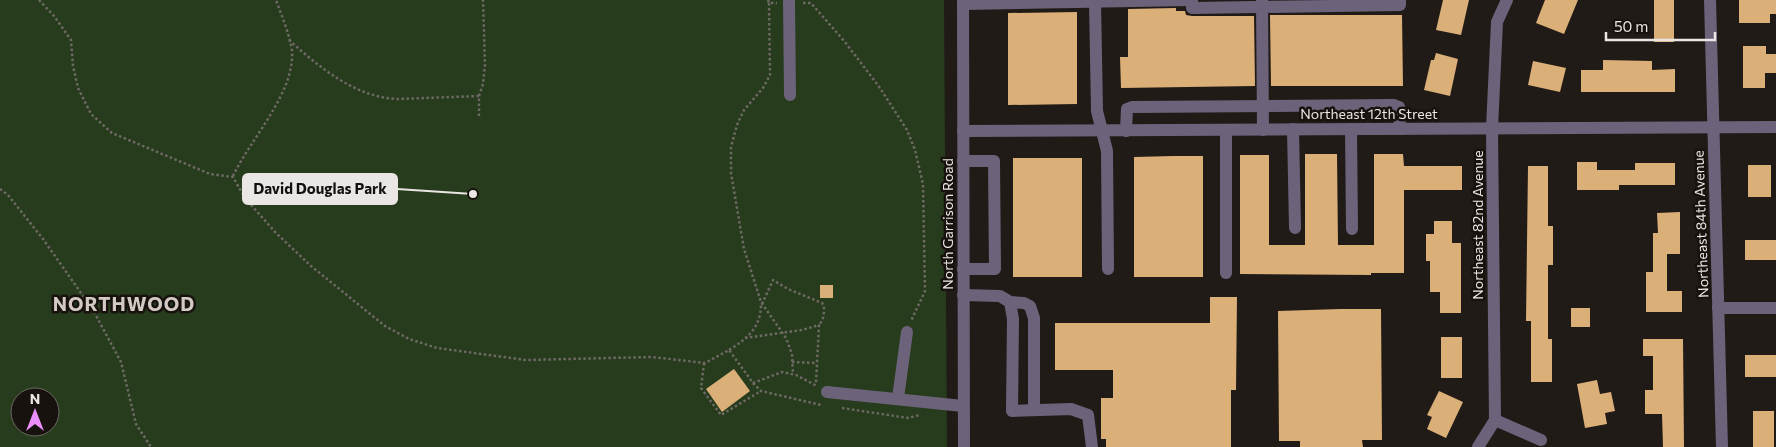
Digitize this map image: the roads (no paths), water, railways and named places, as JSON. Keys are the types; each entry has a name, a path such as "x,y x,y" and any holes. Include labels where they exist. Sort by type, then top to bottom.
{"street":[{"path":"963,2 1192,0 1192,8 1262,4 1400,5 1400,0"},
{"name":"Northeast 82nd Avenue","path":"1495,420 1492,128 1497,22 1507,0"},
{"name":"Northeast 84th Avenue","path":"1710,0 1722,447"},
{"path":"789,2 790,95"},
{"name":"North Garrison Road","path":"963,2 964,447"},
{"path":"1095,2 1098,111 1108,151 1108,269"},
{"path":"1262,4 1263,130"},
{"path":"1126,130 1127,108 1132,107 1394,105 1398,107 1400,129"},
{"name":"Northeast 12th Street","path":"963,132 1776,127"},
{"path":"1293,129 1295,228"},
{"path":"1351,129 1352,229"},
{"path":"1226,130 1226,273"},
{"path":"963,161 994,161 995,268 963,268"},
{"path":"963,295 1000,296 1010,302 1024,303 1030,306 1034,318 1034,410"},
{"path":"1010,302 1013,319 1012,411 1071,409 1088,415 1092,447"},
{"path":"1718,308 1776,308"},
{"path":"898,398 906,332"},
{"path":"822,388 964,406"},
{"path":"1478,447 1495,420 1541,440"}],"place":[{"name":"David Douglas Park","path":"473,194"}],"district":[{"name":"NORTHWOOD","path":"124,304"}]}
